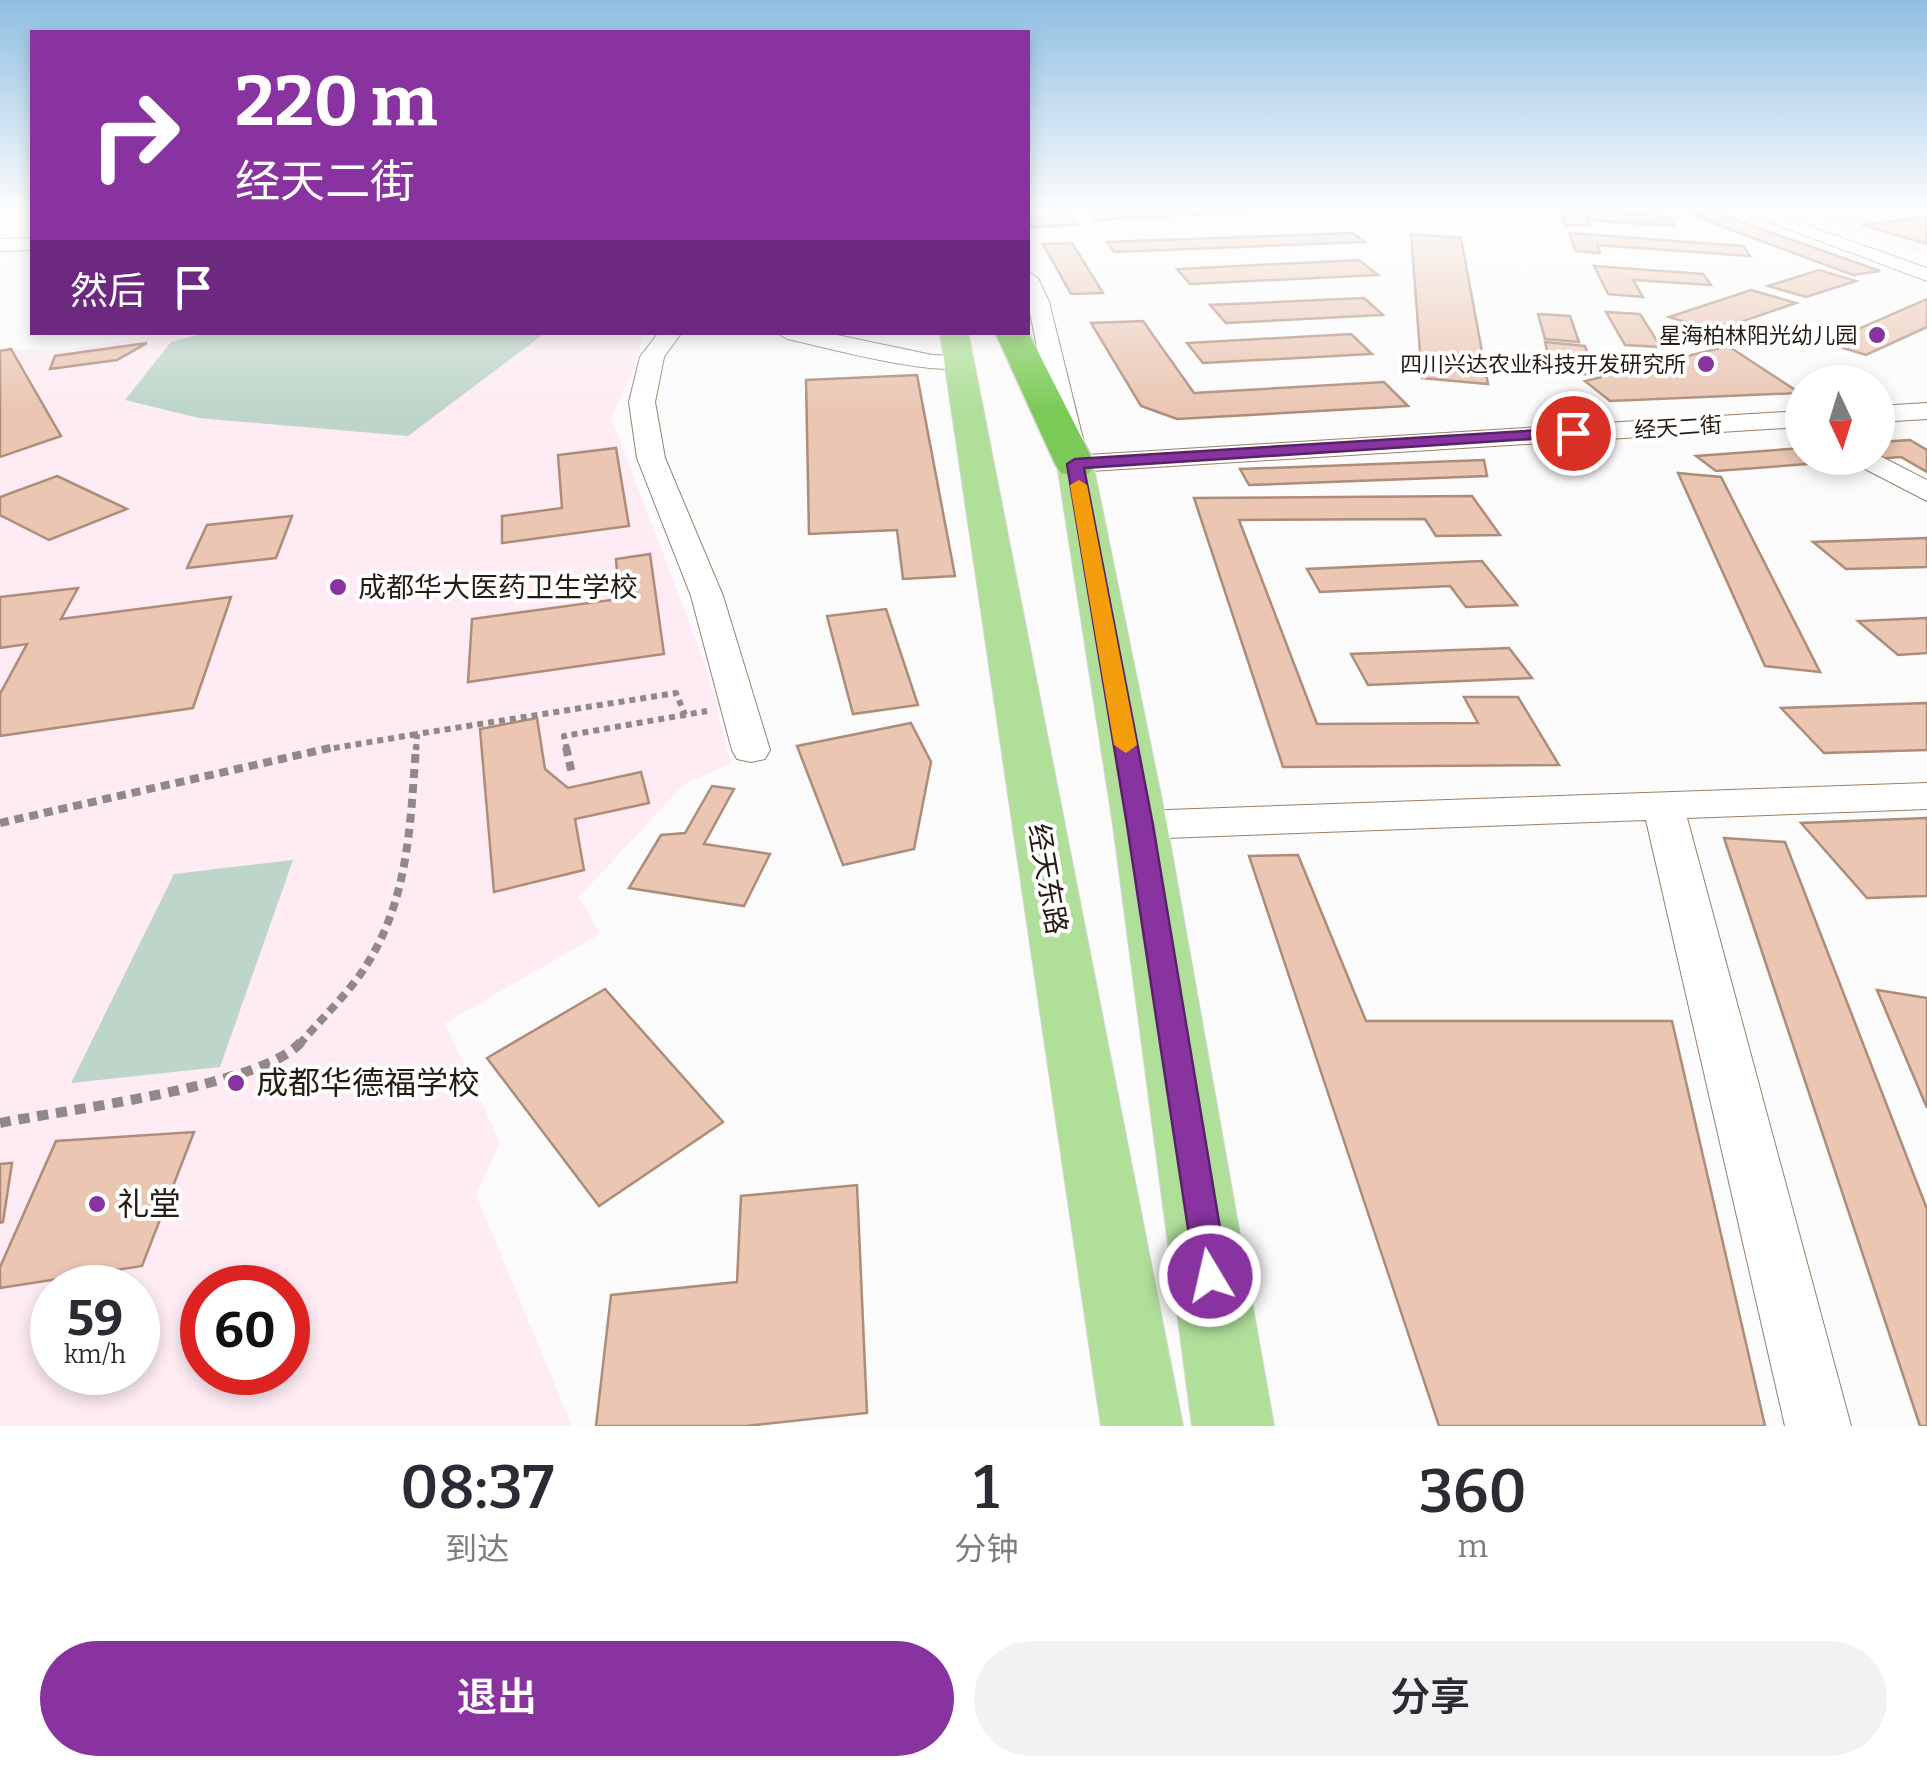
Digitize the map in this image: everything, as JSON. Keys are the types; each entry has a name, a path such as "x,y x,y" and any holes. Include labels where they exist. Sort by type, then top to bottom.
{"highway":[{"path":"1013,335 1032,371"},
{"path":"1023,335 1049,417 1075,464"}],"main road":[{"name":"经天东路","path":"956,348 1142,1426"},
{"path":"1075,464 1140,825 1233,1426"}],"street":[{"path":"1030,283 1038,302 1075,464"},
{"path":"668,335 652,357 642,402 652,458 707,596 751,750"},
{"path":"802,335 932,362 956,348"},
{"path":"1895,413 1927,411"},
{"name":"经天二街","path":"1075,464 1785,420"},
{"path":"1895,474 1927,492"},
{"path":"1140,825 1927,796"},
{"path":"1664,805 1818,1426"}],"path":[{"path":"0,823 358,742 676,693 685,715"},
{"path":"572,774 564,736 737,702"},
{"path":"0,1123 242,1075 294,1052 363,970 392,918 406,866 417,734"}],"shaded area":[{"path":"155,335 643,335 635,367 611,417 708,672 731,764 684,784 579,897 600,934 445,1023 500,1143 476,1195 572,1426 0,1426 0,349 77,349"}],"green space":[{"path":"196,335 542,335 408,436 199,418 125,400 171,342"},
{"path":"293,860 220,1067 71,1083 174,874"}],"building":[{"path":"1062,278 1093,278 1103,293 1071,294"},
{"path":"1184,278 1325,278 1190,284"},
{"path":"1414,278 1468,278 1488,384 1422,378"},
{"path":"1600,278 1706,278 1711,285 1633,280 1643,297 1608,294"},
{"path":"1795,278 1856,281 1806,297 1768,286"},
{"path":"1751,290 1796,303 1714,331 1669,317"},
{"path":"1364,298 1383,315 1226,323 1210,305"},
{"name":"星海柏林阳光幼儿园","path":"1927,299 1927,327 1866,355 1826,343"},
{"path":"1606,312 1640,314 1661,347 1625,345"},
{"path":"1538,314 1570,316 1579,342 1545,339"},
{"path":"1143,321 1194,393 1384,382 1408,406 1177,419 1141,406 1091,323"},
{"path":"1351,334 1372,354 1203,363 1187,343"},
{"path":"1545,342 1585,346 1594,375 1552,371"},
{"path":"147,343 117,360 50,369 55,356"},
{"name":"四川兴达农业科技开发研究所","path":"1728,346 1785,383 1785,394 1610,401 1585,381"},
{"path":"11,349 61,436 0,457 0,351"},
{"path":"917,375 955,576 903,579 897,530 809,534 806,380"},
{"path":"1910,440 1927,450 1927,472 1895,457 1895,441"},
{"path":"616,448 629,526 502,543 502,516 562,508 558,455"},
{"path":"1785,449 1785,466 1716,471 1696,456"},
{"path":"1484,460 1487,476 1249,485 1240,469"},
{"path":"1678,473 1721,477 1820,672 1765,666"},
{"path":"57,476 127,509 49,540 0,515 0,497"},
{"path":"1472,496 1500,535 1436,536 1425,519 1239,520 1317,724 1478,723 1464,697 1518,697 1559,765 1283,767 1194,498"},
{"path":"292,516 276,558 187,568 207,525"},
{"path":"1927,538 1927,567 1846,569 1813,542"},
{"path":"650,554 664,654 468,682 472,619 619,599 616,559"},
{"path":"1482,561 1517,605 1466,607 1450,586 1320,592 1307,569"},
{"path":"78,588 61,619 231,597 193,708 0,736 0,694 27,644 0,648 0,597"},
{"path":"886,609 918,705 853,714 827,616"},
{"path":"1927,618 1927,653 1898,655 1858,621"},
{"path":"1509,648 1532,678 1368,685 1351,654"},
{"path":"1927,703 1927,750 1824,753 1781,708"},
{"path":"537,718 545,769 568,788 641,772 649,803 575,819 584,870 494,892 480,729"},
{"path":"911,723 931,762 914,849 843,865 797,746"},
{"path":"712,786 734,789 704,844 770,854 744,906 629,888 661,835 685,833"},
{"path":"1927,818 1927,896 1867,898 1801,823"},
{"path":"1724,838 1785,842 1927,1209 1927,1426 1920,1426"},
{"path":"1298,855 1366,1021 1672,1021 1765,1426 1439,1426 1249,856"},
{"path":"605,989 723,1122 599,1206 487,1058"},
{"path":"1877,990 1927,998 1927,1108"},
{"name":"礼堂","path":"194,1132 142,1265 30,1265 30,1283 0,1288 0,1267 56,1141"},
{"path":"12,1163 3,1222 0,1223 0,1164"},
{"path":"857,1185 867,1413 746,1426 596,1426 611,1295 737,1282 741,1196"}],"slow traffic":[{"path":"1079,485 1126,745"}],"place":[{"name":"星海柏林阳光幼儿园","path":"1877,335"},
{"name":"四川兴达农业科技开发研究所","path":"1706,364"},
{"name":"成都华大医药卫生学校","path":"338,587"},
{"name":"成都华德福学校","path":"236,1083"},
{"name":"礼堂","path":"97,1204"}],"route":[{"path":"1210,1276 1140,825 1075,464 1573,433"}]}
